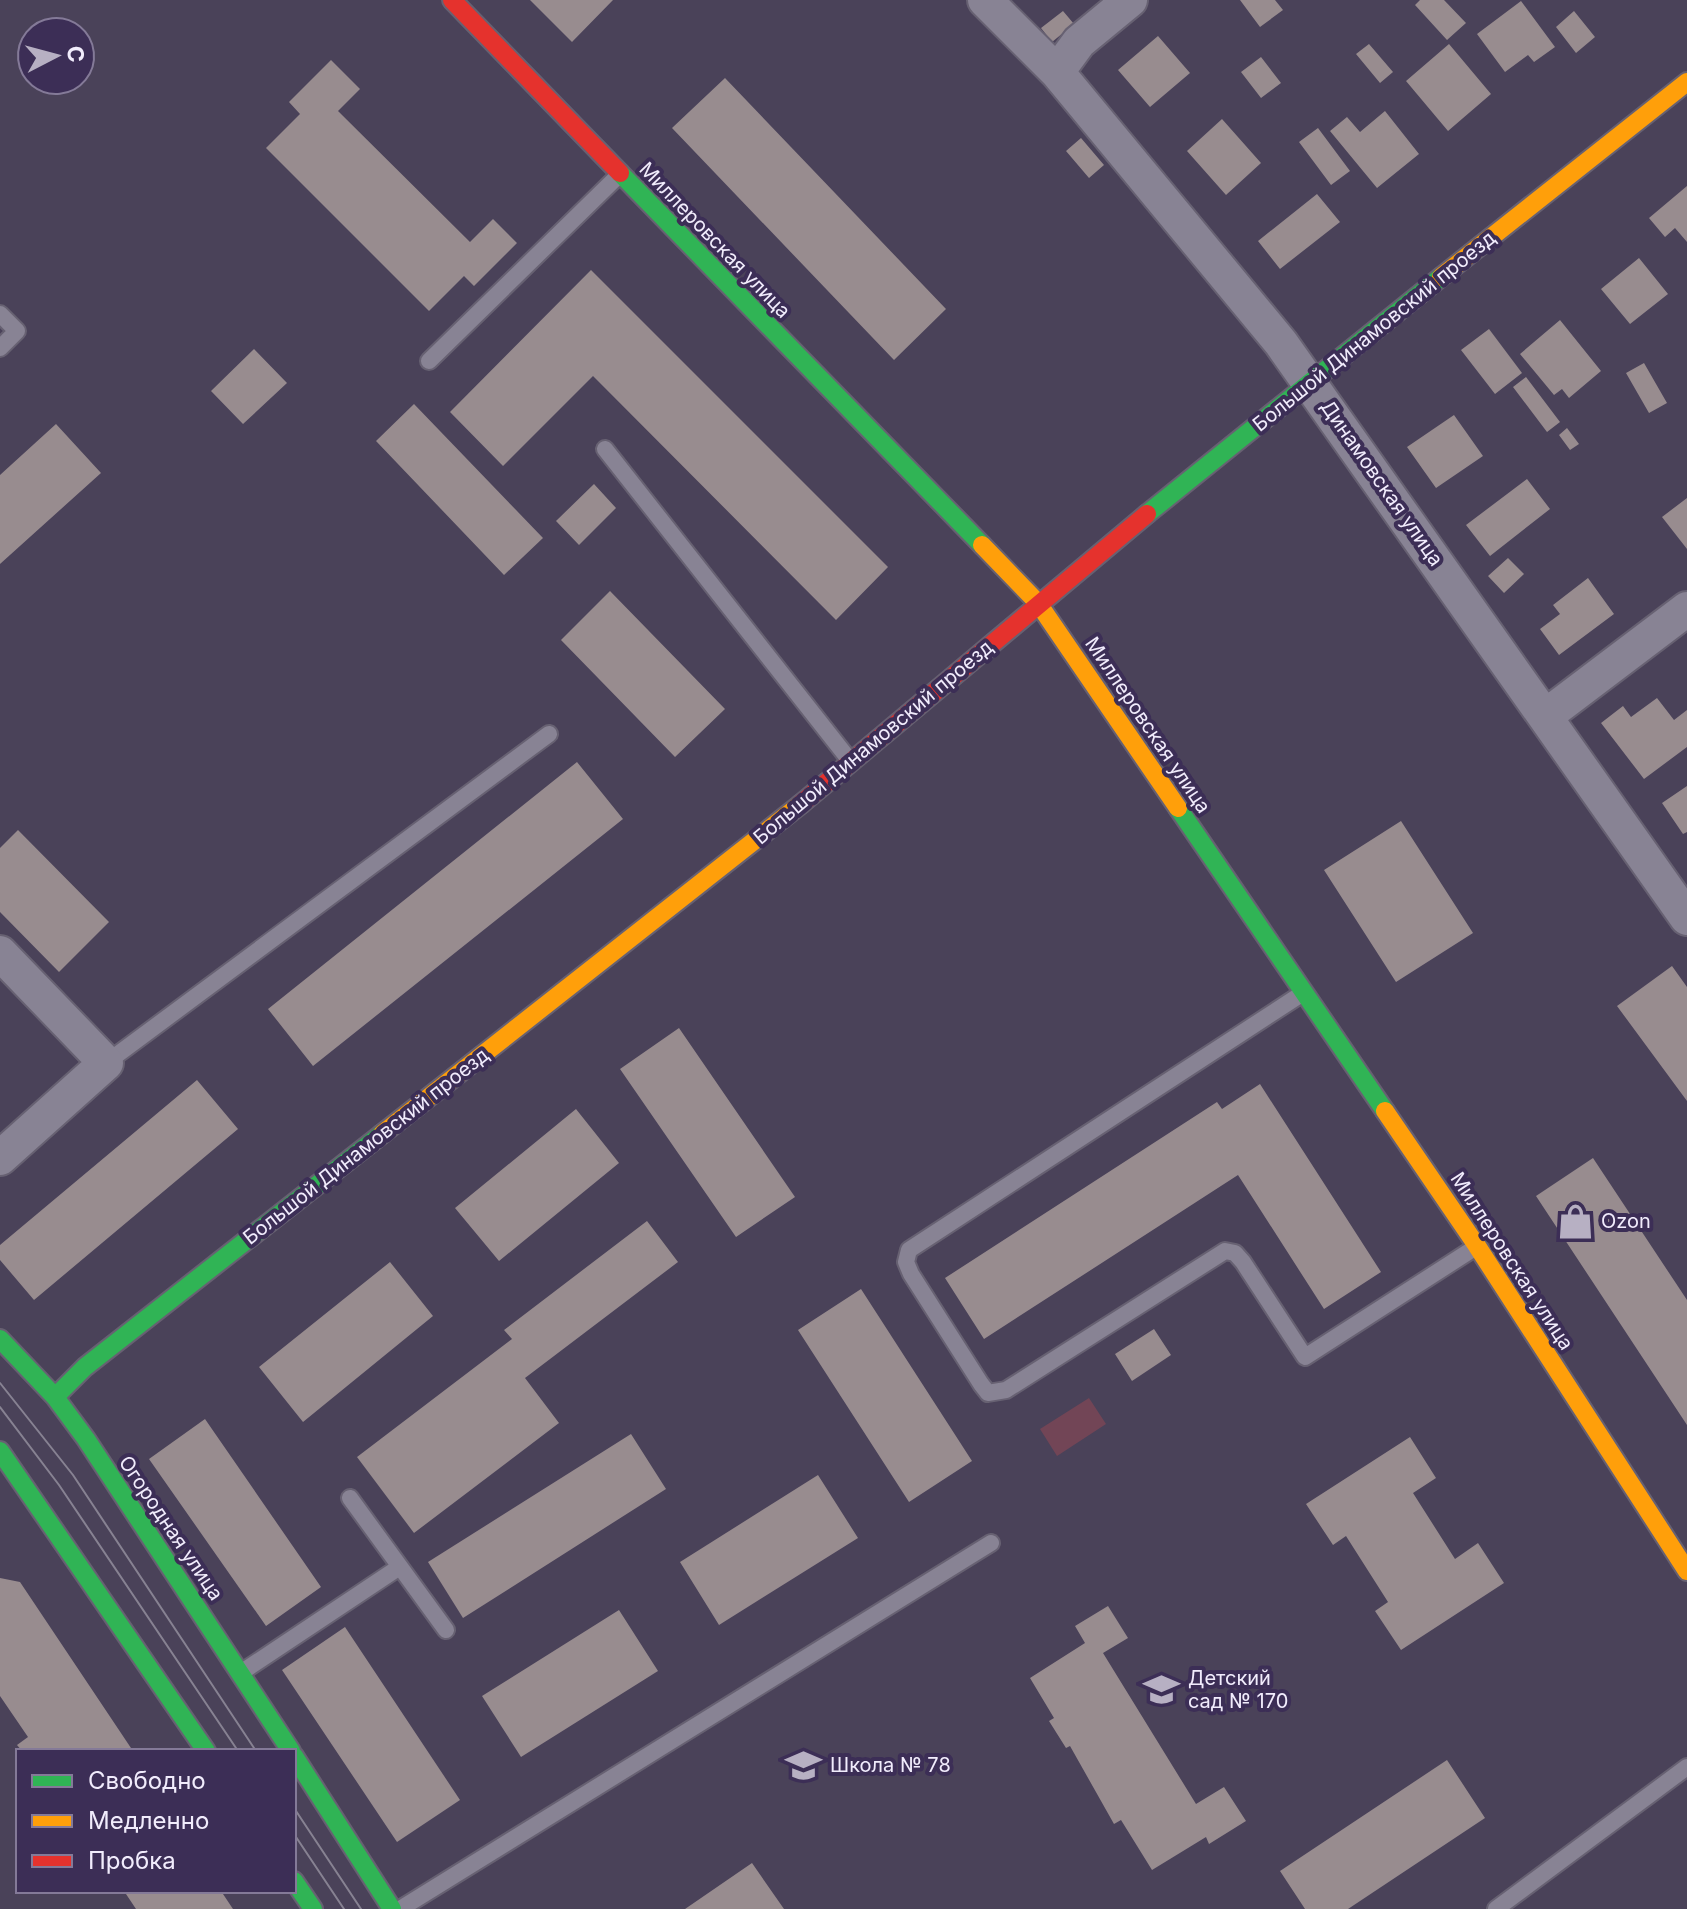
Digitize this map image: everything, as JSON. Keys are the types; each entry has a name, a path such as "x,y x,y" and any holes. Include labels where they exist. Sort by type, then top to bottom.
{"street":[{"name":"Миллеровская улица","path":"452,0 1038,603 1477,1246 1687,1571"},
{"name":"Динамовская улица","path":"985,0 1057,72 1310,381 1687,918"},
{"path":"1057,72 1079,42 1130,0"},
{"name":"Большой Динамовский проезд","path":"55,1397 85,1367 852,764 1038,603 1310,381 1687,82"},
{"path":"1547,715 1687,609"},
{"path":"0,953 106,1063 0,1158"},
{"name":"Огородная улица","path":"0,1339 55,1397 289,1749"},
{"path":"1,1454 205,1749"},
{"name":"Огородная улица","path":"296,1760 392,1909"},
{"path":"296,1884 313,1909"}],"lane":[{"path":"429,361 620,174"},
{"path":"0,314 17,331 0,348"},
{"path":"605,449 852,764"},
{"path":"106,1063 549,734"},
{"path":"1304,993 909,1250 906,1262 911,1274 981,1384 988,1393 1006,1390 1225,1251 1235,1253 1243,1262 1305,1357 1477,1246"},
{"path":"350,1498 446,1630"},
{"path":"400,1909 991,1543"},
{"path":"240,1672 398,1568"},
{"path":"1496,1909 1687,1767"}],"shaded area":[{"path":"1089,1398 1106,1424 1057,1456 1040,1429"}],"building":[{"path":"530,0 613,0 572,42"},
{"path":"1240,0 1275,0 1283,10 1260,27"},
{"path":"1420,0 1444,0 1466,23 1447,40 1415,5"},
{"path":"1521,1 1555,47 1534,62 1528,55 1505,72 1477,34"},
{"path":"1063,11 1074,24 1052,42 1041,28"},
{"path":"1574,11 1595,37 1576,53 1556,27"},
{"path":"1158,36 1190,73 1150,107 1118,70"},
{"path":"1369,44 1393,72 1380,83 1356,54"},
{"path":"1449,44 1491,94 1448,131 1406,81"},
{"path":"1261,57 1281,83 1261,98 1241,72"},
{"path":"331,60 360,89 338,111 470,242 493,219 517,243 474,286 464,276 429,311 266,148 300,114 289,102"},
{"path":"725,78 946,309 894,360 672,128"},
{"path":"1385,111 1419,154 1377,188 1330,131 1347,117 1360,132"},
{"path":"1222,119 1261,163 1226,195 1187,151"},
{"path":"1318,128 1350,171 1331,185 1299,142"},
{"path":"1081,138 1104,165 1089,178 1066,151"},
{"path":"1687,186 1687,242 1675,228 1665,237 1649,218"},
{"path":"1317,194 1340,222 1280,269 1258,241"},
{"path":"1639,258 1668,294 1630,324 1601,289"},
{"path":"591,270 888,567 836,620 593,376 503,466 450,412"},
{"path":"1560,320 1601,371 1569,398 1562,389 1554,395 1520,354"},
{"path":"1489,329 1522,373 1495,394 1461,350"},
{"path":"254,349 287,383 243,424 211,391"},
{"path":"1644,363 1667,403 1649,413 1626,373"},
{"path":"1526,377 1560,422 1547,432 1513,387"},
{"path":"414,404 543,538 504,575 376,441"},
{"path":"1454,415 1483,456 1436,488 1407,447"},
{"path":"56,424 101,473 0,564 0,475"},
{"path":"1567,428 1579,444 1570,450 1559,435"},
{"path":"1527,479 1550,509 1490,556 1466,525"},
{"path":"594,484 616,508 579,545 556,521"},
{"path":"1687,498 1687,549 1662,517"},
{"path":"1508,558 1524,574 1504,593 1488,576"},
{"path":"1588,578 1614,614 1559,655 1540,629 1560,614 1553,605"},
{"path":"610,591 725,709 675,757 561,640"},
{"path":"1657,698 1674,720 1687,710 1687,747 1644,779 1601,723 1623,706 1631,717"},
{"path":"577,762 623,819 313,1066 268,1009"},
{"path":"1687,786 1687,832 1683,834 1662,803"},
{"path":"1401,821 1473,933 1396,982 1324,870"},
{"path":"18,830 109,922 59,972 0,912 0,848"},
{"path":"1672,966 1687,987 1687,1101 1617,1006"},
{"path":"679,1028 795,1197 736,1237 620,1069"},
{"path":"197,1080 238,1129 34,1300 0,1260 0,1245"},
{"path":"1260,1084 1381,1272 1324,1309 1238,1175 984,1339 945,1278 1217,1102 1222,1109"},
{"path":"576,1109 619,1163 499,1261 455,1208"},
{"path":"1593,1158 1687,1300 1687,1425 1536,1196"},
{"path":"647,1221 678,1262 525,1378 559,1423 414,1533 357,1457 512,1339 504,1330"},
{"path":"390,1262 433,1316 303,1422 259,1367"},
{"path":"861,1289 972,1461 909,1502 798,1330"},
{"path":"1154,1329 1171,1355 1132,1381 1115,1354"},
{"path":"205,1419 321,1587 266,1626 149,1459"},
{"path":"631,1434 666,1489 463,1618 428,1562"},
{"path":"1410,1437 1436,1478 1413,1493 1455,1559 1478,1543 1504,1583 1401,1650 1375,1611 1388,1602 1346,1536 1333,1545 1306,1504"},
{"path":"818,1475 858,1538 719,1625 680,1562"},
{"path":"0,1578 20,1582 132,1749 20,1749 17,1745 28,1737 0,1696"},
{"path":"1108,1606 1128,1638 1103,1653 1196,1804 1224,1787 1246,1821 1209,1844 1206,1837 1152,1870 1121,1820 1114,1824 1070,1746 1066,1748 1049,1721 1054,1718 1030,1678 1085,1643 1075,1626"},
{"path":"619,1610 658,1671 521,1757 482,1696"},
{"path":"345,1627 460,1800 397,1842 282,1670"},
{"path":"1447,1760 1485,1818 1348,1909 1305,1909 1280,1871"},
{"path":"752,1863 784,1909 685,1909"},
{"path":"125,1893 222,1893 233,1909 136,1909"}],"tram line":[{"path":"0,1383 73,1475 255,1749"},
{"path":"0,1407 59,1485 237,1749"},
{"path":"296,1811 361,1909"},
{"path":"296,1837 344,1909"}],"traffic: fast":[{"path":"620,173 982,545"},
{"path":"1147,514 1441,277"},
{"path":"1178,808 1385,1111"},
{"path":"55,1397 85,1367 382,1134"},
{"path":"0,1339 55,1397 86,1439 290,1749"},
{"path":"0,1451 205,1749"},
{"path":"296,1759 392,1909"},
{"path":"296,1884 313,1909"}],"traffic: slow":[{"path":"1441,277 1687,82"},
{"path":"982,545 1038,603 1178,808"},
{"path":"382,1134 801,804"},
{"path":"1385,1111 1477,1246 1687,1571"}],"traffic: jam":[{"path":"452,0 620,173"},
{"path":"801,804 1147,514"}],"place":[{"name":"Ozon","path":"1575,1221"},
{"name":"Детский сад № 170","path":"1162,1690"},
{"name":"Школа № 78","path":"804,1765"}]}
